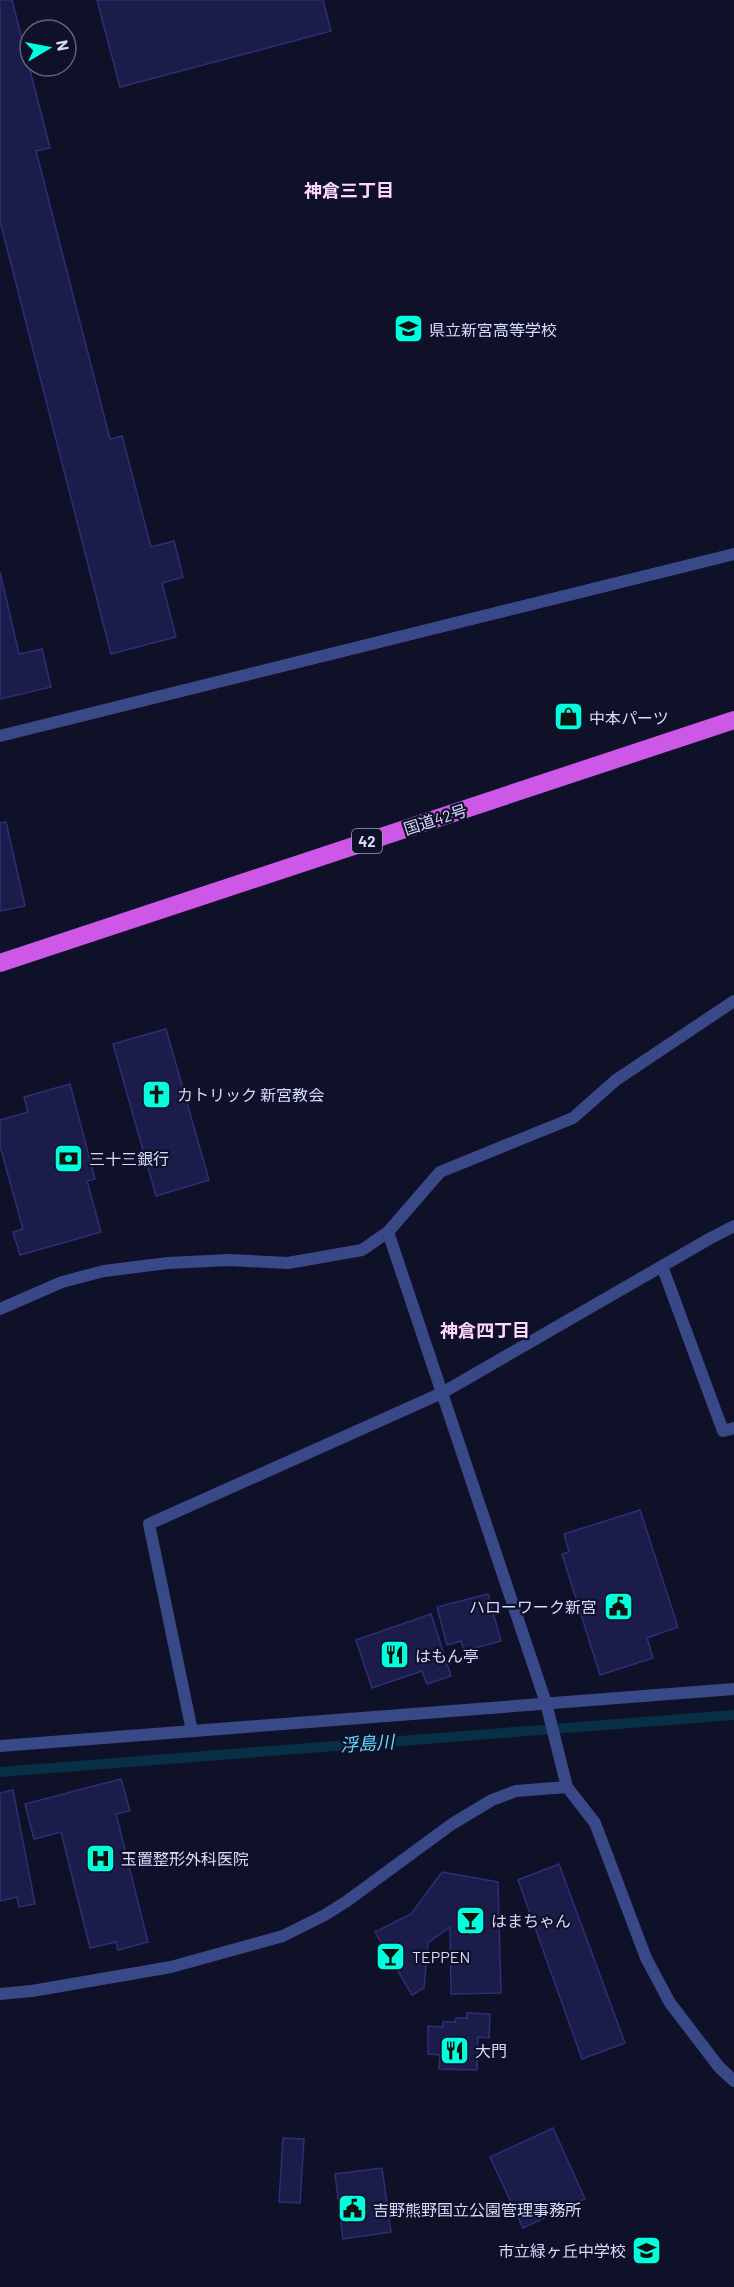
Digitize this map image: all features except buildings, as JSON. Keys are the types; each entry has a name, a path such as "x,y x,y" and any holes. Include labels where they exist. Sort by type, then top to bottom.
{"highway":[{"name":"国道42号","path":"0,963 734,720"}],"street":[{"path":"0,736 734,554"},
{"path":"0,1309 62,1282 104,1271 168,1263 229,1260 288,1263 362,1250 388,1232 440,1172 573,1118 616,1080 734,1001"},
{"path":"192,1731 149,1524 442,1393 734,1226"},
{"path":"388,1232 546,1703 567,1787 595,1822 646,1958 670,2003 719,2067 734,2081"},
{"path":"662,1266 723,1431 734,1428"},
{"path":"0,1746 734,1689"},
{"path":"0,1994 32,1991 171,1967 283,1936 325,1916 452,1824 492,1800 516,1791 567,1787"}],"waterway":[{"name":"浮島川","path":"0,1772 734,1715"}],"place":[{"name":"県立新宮高等学校","path":"408,329"},
{"name":"中本パーツ","path":"568,717"},
{"name":"カトリック 新宮教会","path":"156,1094"},
{"name":"三十三銀行","path":"68,1158"},
{"name":"ハローワーク新宮","path":"618,1606"},
{"name":"はもん亭","path":"394,1655"},
{"name":"玉置整形外科医院","path":"100,1858"},
{"name":"はまちゃん","path":"470,1920"},
{"name":"TEPPEN","path":"391,1956"},
{"name":"大門","path":"454,2050"},
{"name":"吉野熊野国立公園管理事務所","path":"352,2209"},
{"name":"市立緑ヶ丘中学校","path":"647,2250"}],"district":[{"name":"神倉三丁目","path":"349,190"},
{"name":"神倉四丁目","path":"485,1330"}]}
